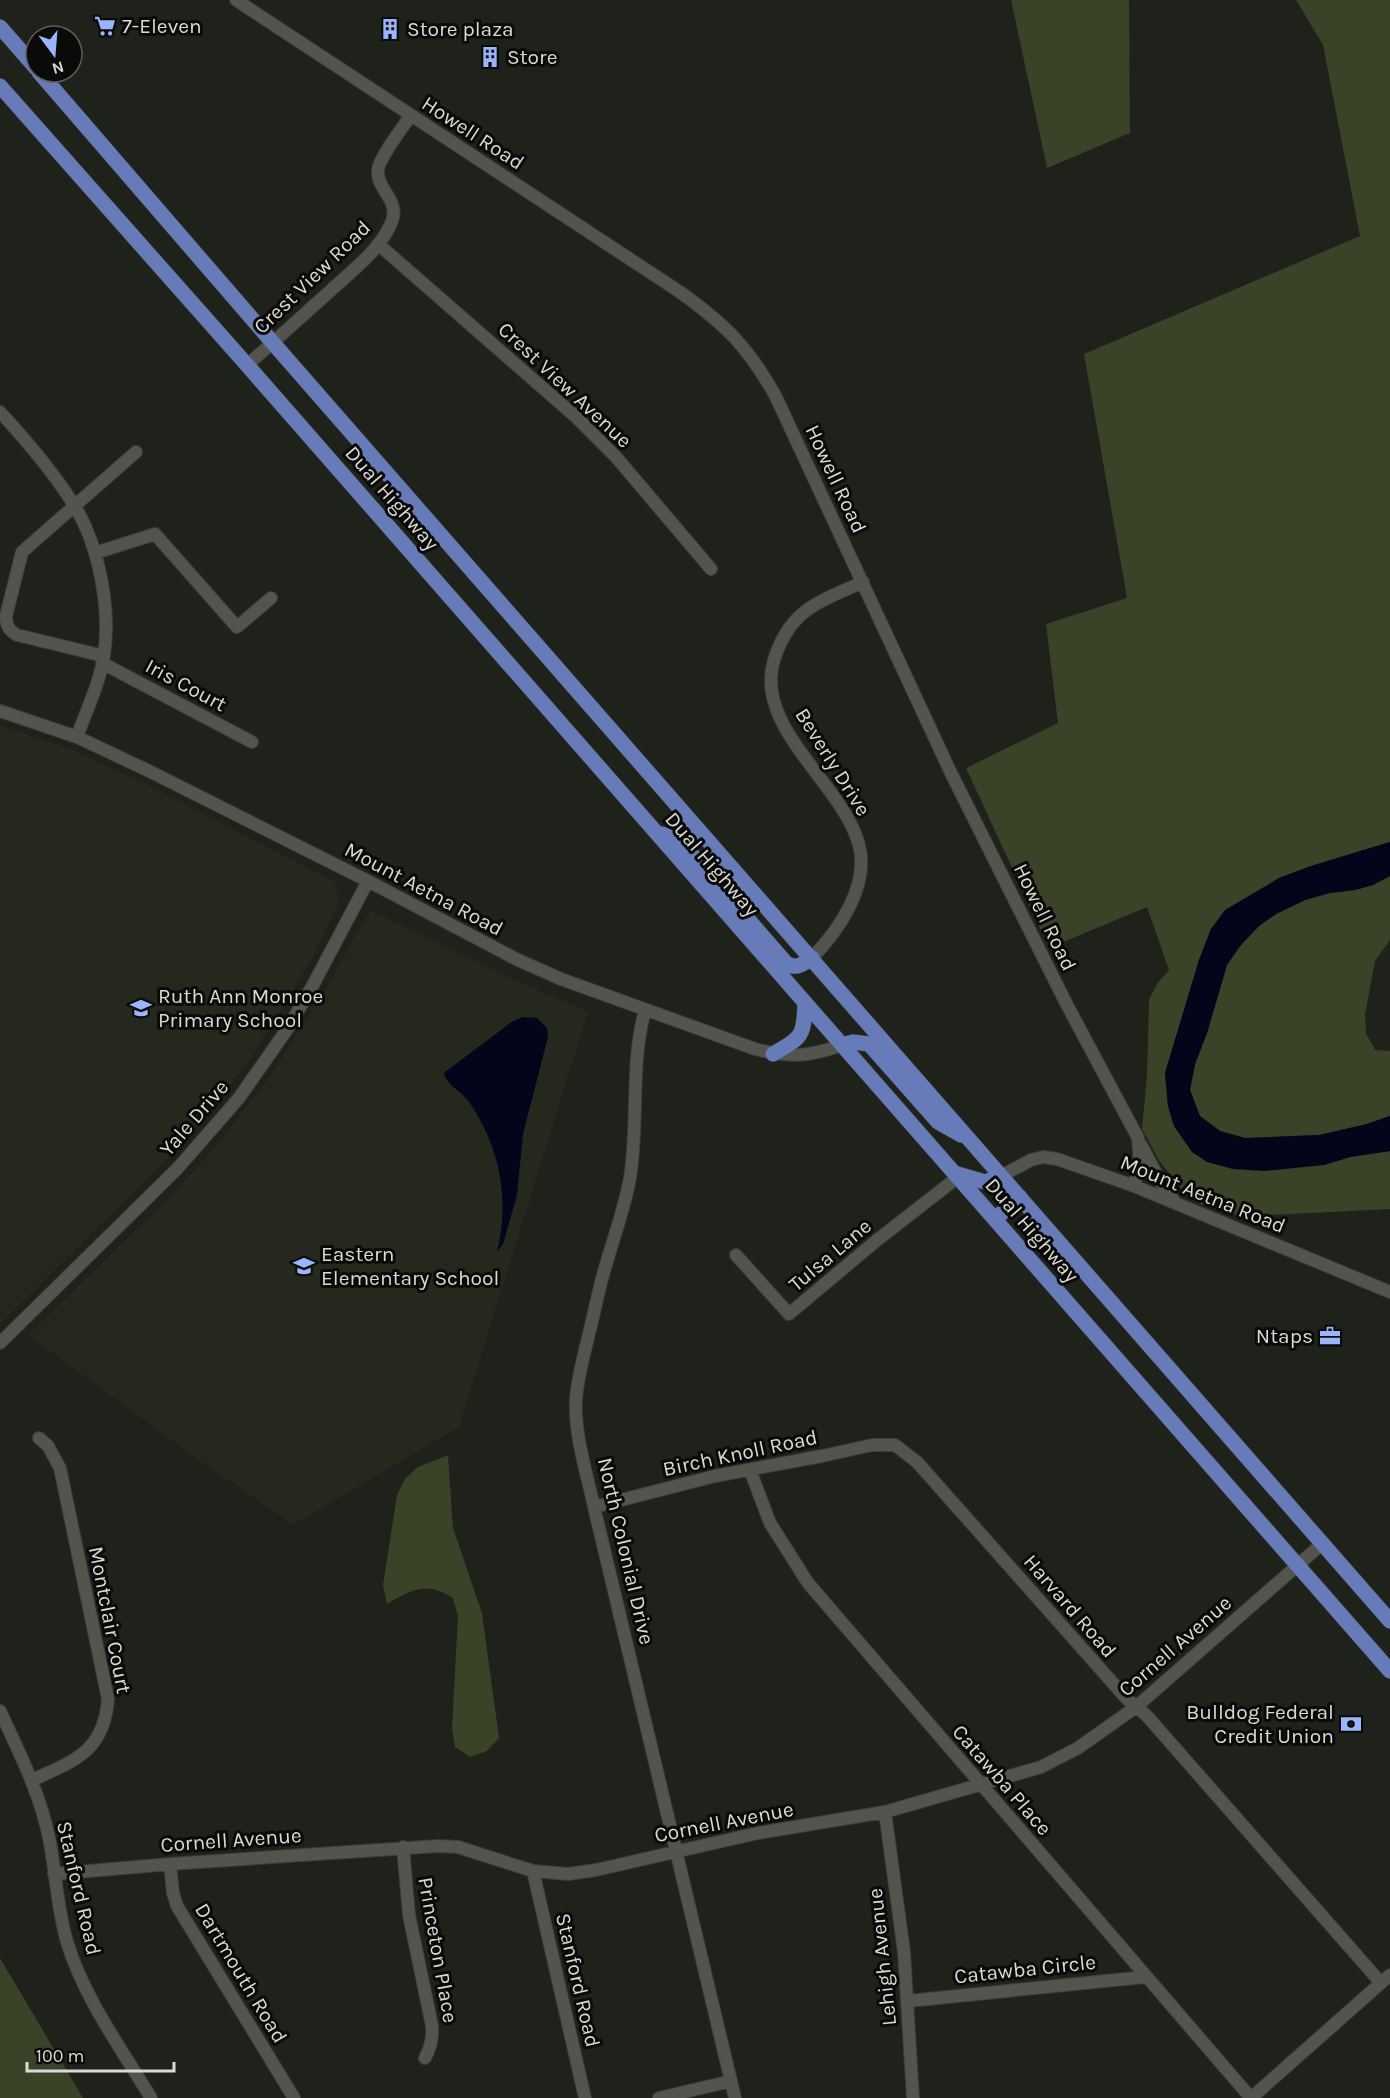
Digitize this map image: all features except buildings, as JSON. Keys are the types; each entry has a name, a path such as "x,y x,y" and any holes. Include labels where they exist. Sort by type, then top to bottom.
{"main road":[{"path":"0,27 24,54"},
{"name":"Dual Highway","path":"49,84 1390,1621"},
{"name":"Dual Highway","path":"0,86 655,830 1390,1671"},
{"path":"655,830 681,842 786,963 798,966 812,958"},
{"path":"773,1054 802,1032 805,1003"},
{"path":"843,1045 853,1042 869,1044 938,1122 974,1143"},
{"path":"956,1175 985,1182 1001,1176"},
{"path":"995,1219 1020,1197"}],"street":[{"name":"Howell Road","path":"236,0 680,292 713,315 752,357 775,394 987,846 1066,1003 1138,1138 1140,1163 1134,1186"},
{"name":"Crest View Road","path":"247,365 378,244 388,231 394,211 393,203 379,178 379,167 411,115"},
{"name":"Crest View Avenue","path":"378,244 576,417 616,457 711,569"},
{"path":"0,412 75,506 95,553 105,608 103,659 96,686 76,738"},
{"path":"75,506 136,452"},
{"name":"Iris Court","path":"75,506 22,552 6,616 6,624 10,630 17,635 103,659 252,742"},
{"path":"95,553 155,534 237,627 271,598"},
{"name":"Beverly Drive","path":"812,958 831,939 854,896 860,877 860,846 839,803 779,716 771,680 778,648 795,620 819,602 862,582"},
{"name":"Mount Aetna Road","path":"0,711 76,738 149,771 368,881 516,959 561,979 773,1054 806,1055 843,1045"},
{"name":"Yale Drive","path":"0,1343 177,1169 239,1098 288,1028 368,881"},
{"name":"North Colonial Drive","path":"645,1010 636,1057 630,1175 626,1197 603,1275 576,1399 577,1424 594,1508 735,2098"},
{"path":"1138,1138 1164,1188 1175,1203"},
{"name":"Mount Aetna Road","path":"1001,1176 1031,1160 1043,1157 1057,1159 1134,1186 1390,1292"},
{"name":"Tulsa Lane","path":"735,1256 789,1314 956,1175"},
{"name":"Montclair Court","path":"32,1779 84,1755 97,1740 104,1727 108,1700 60,1468 48,1446 39,1438"},
{"name":"Birch Knoll Road","path":"594,1508 715,1476 872,1445 895,1445"},
{"name":"Harvard Road","path":"895,1445 917,1462 1126,1699 1147,1716 1385,1979"},
{"name":"Catawba Place","path":"750,1470 770,1523 808,1583 1251,2098"},
{"name":"Cornell Avenue","path":"54,1874 170,1863 403,1847 458,1847 533,1871 568,1874 596,1870 758,1833 885,1812 1041,1767 1062,1757 1136,1707 1323,1543"},
{"name":"Stanford Road","path":"0,1711 32,1779 49,1838 67,1942 77,1969 103,2019 152,2098"},
{"name":"Lehigh Avenue","path":"885,1812 904,1952 913,2098"},
{"name":"Princeton Place","path":"403,1847 409,1916 432,2026 433,2037 425,2058"},
{"name":"Dartmouth Road","path":"170,1863 177,1906 294,2098"},
{"name":"Stanford Road","path":"533,1871 585,2098"},
{"name":"Catawba Circle","path":"908,2001 1145,1977"},
{"path":"1251,2098 1385,1979"},
{"path":"659,2098 731,2081"}],"shaded area":[{"name":"Ruth Ann Monroe Primary School","path":"0,725 73,750 144,783 335,882 339,904 312,958 252,1057 204,1119 150,1176 0,1324"},
{"name":"Eastern Elementary School","path":"370,910 508,977 588,1012 459,1427 293,1525 200,1461 28,1335 170,1197 222,1139 271,1075 324,992"}],"green space":[{"path":"1011,0 1129,0 1130,133 1047,168"},
{"path":"1296,0 1390,0 1390,842 1279,878 1211,929 1199,960 1165,1073 1168,1106 1174,1126 1192,1152 1324,1165 1350,1157 1390,1151 1390,1209 1251,1216 1233,1214 1197,1203 1183,1191 1160,1162 1142,1129 1147,1075 1149,1000 1157,984 1169,970 1147,907 1049,948 966,768 1058,723 1046,624 1127,598 1084,354 1360,236 1323,45"},
{"path":"1390,876 1390,940 1375,961 1365,1015 1366,1033 1375,1050 1390,1051 1390,1116 1319,1135 1245,1138 1220,1131 1200,1116 1190,1090 1195,1064 1207,1033 1227,965 1240,946 1259,926 1276,914 1305,900 1373,885"},
{"path":"448,1455 453,1528 482,1613 499,1738 487,1751 470,1757 455,1747 452,1728 458,1616 453,1598 427,1588 404,1594 387,1604 383,1585 397,1495 405,1479 418,1467"},
{"path":"0,1958 83,2098 0,2098"}],"water":[{"path":"1390,842 1390,876 1373,885 1305,900 1276,914 1259,926 1240,946 1227,965 1207,1033 1195,1064 1190,1090 1200,1116 1220,1131 1245,1138 1319,1135 1390,1116 1390,1151 1350,1157 1324,1165 1264,1171 1233,1169 1207,1162 1192,1152 1174,1126 1168,1106 1165,1073 1199,960 1211,929 1225,910 1279,878"},
{"path":"523,1017 537,1018 547,1028 548,1037 523,1134 517,1195 503,1244 497,1252 501,1232 502,1193 495,1155 480,1119 469,1102 444,1075 513,1021"}],"place":[{"name":"7-Eleven","path":"105,26"},
{"name":"Store plaza","path":"390,29"},
{"name":"Store","path":"490,57"},
{"name":"Ruth Ann Monroe Primary School","path":"141,1008"},
{"name":"Eastern Elementary School","path":"304,1266"},
{"name":"Ntaps","path":"1330,1336"},
{"name":"Bulldog Federal Credit Union","path":"1351,1724"}]}
